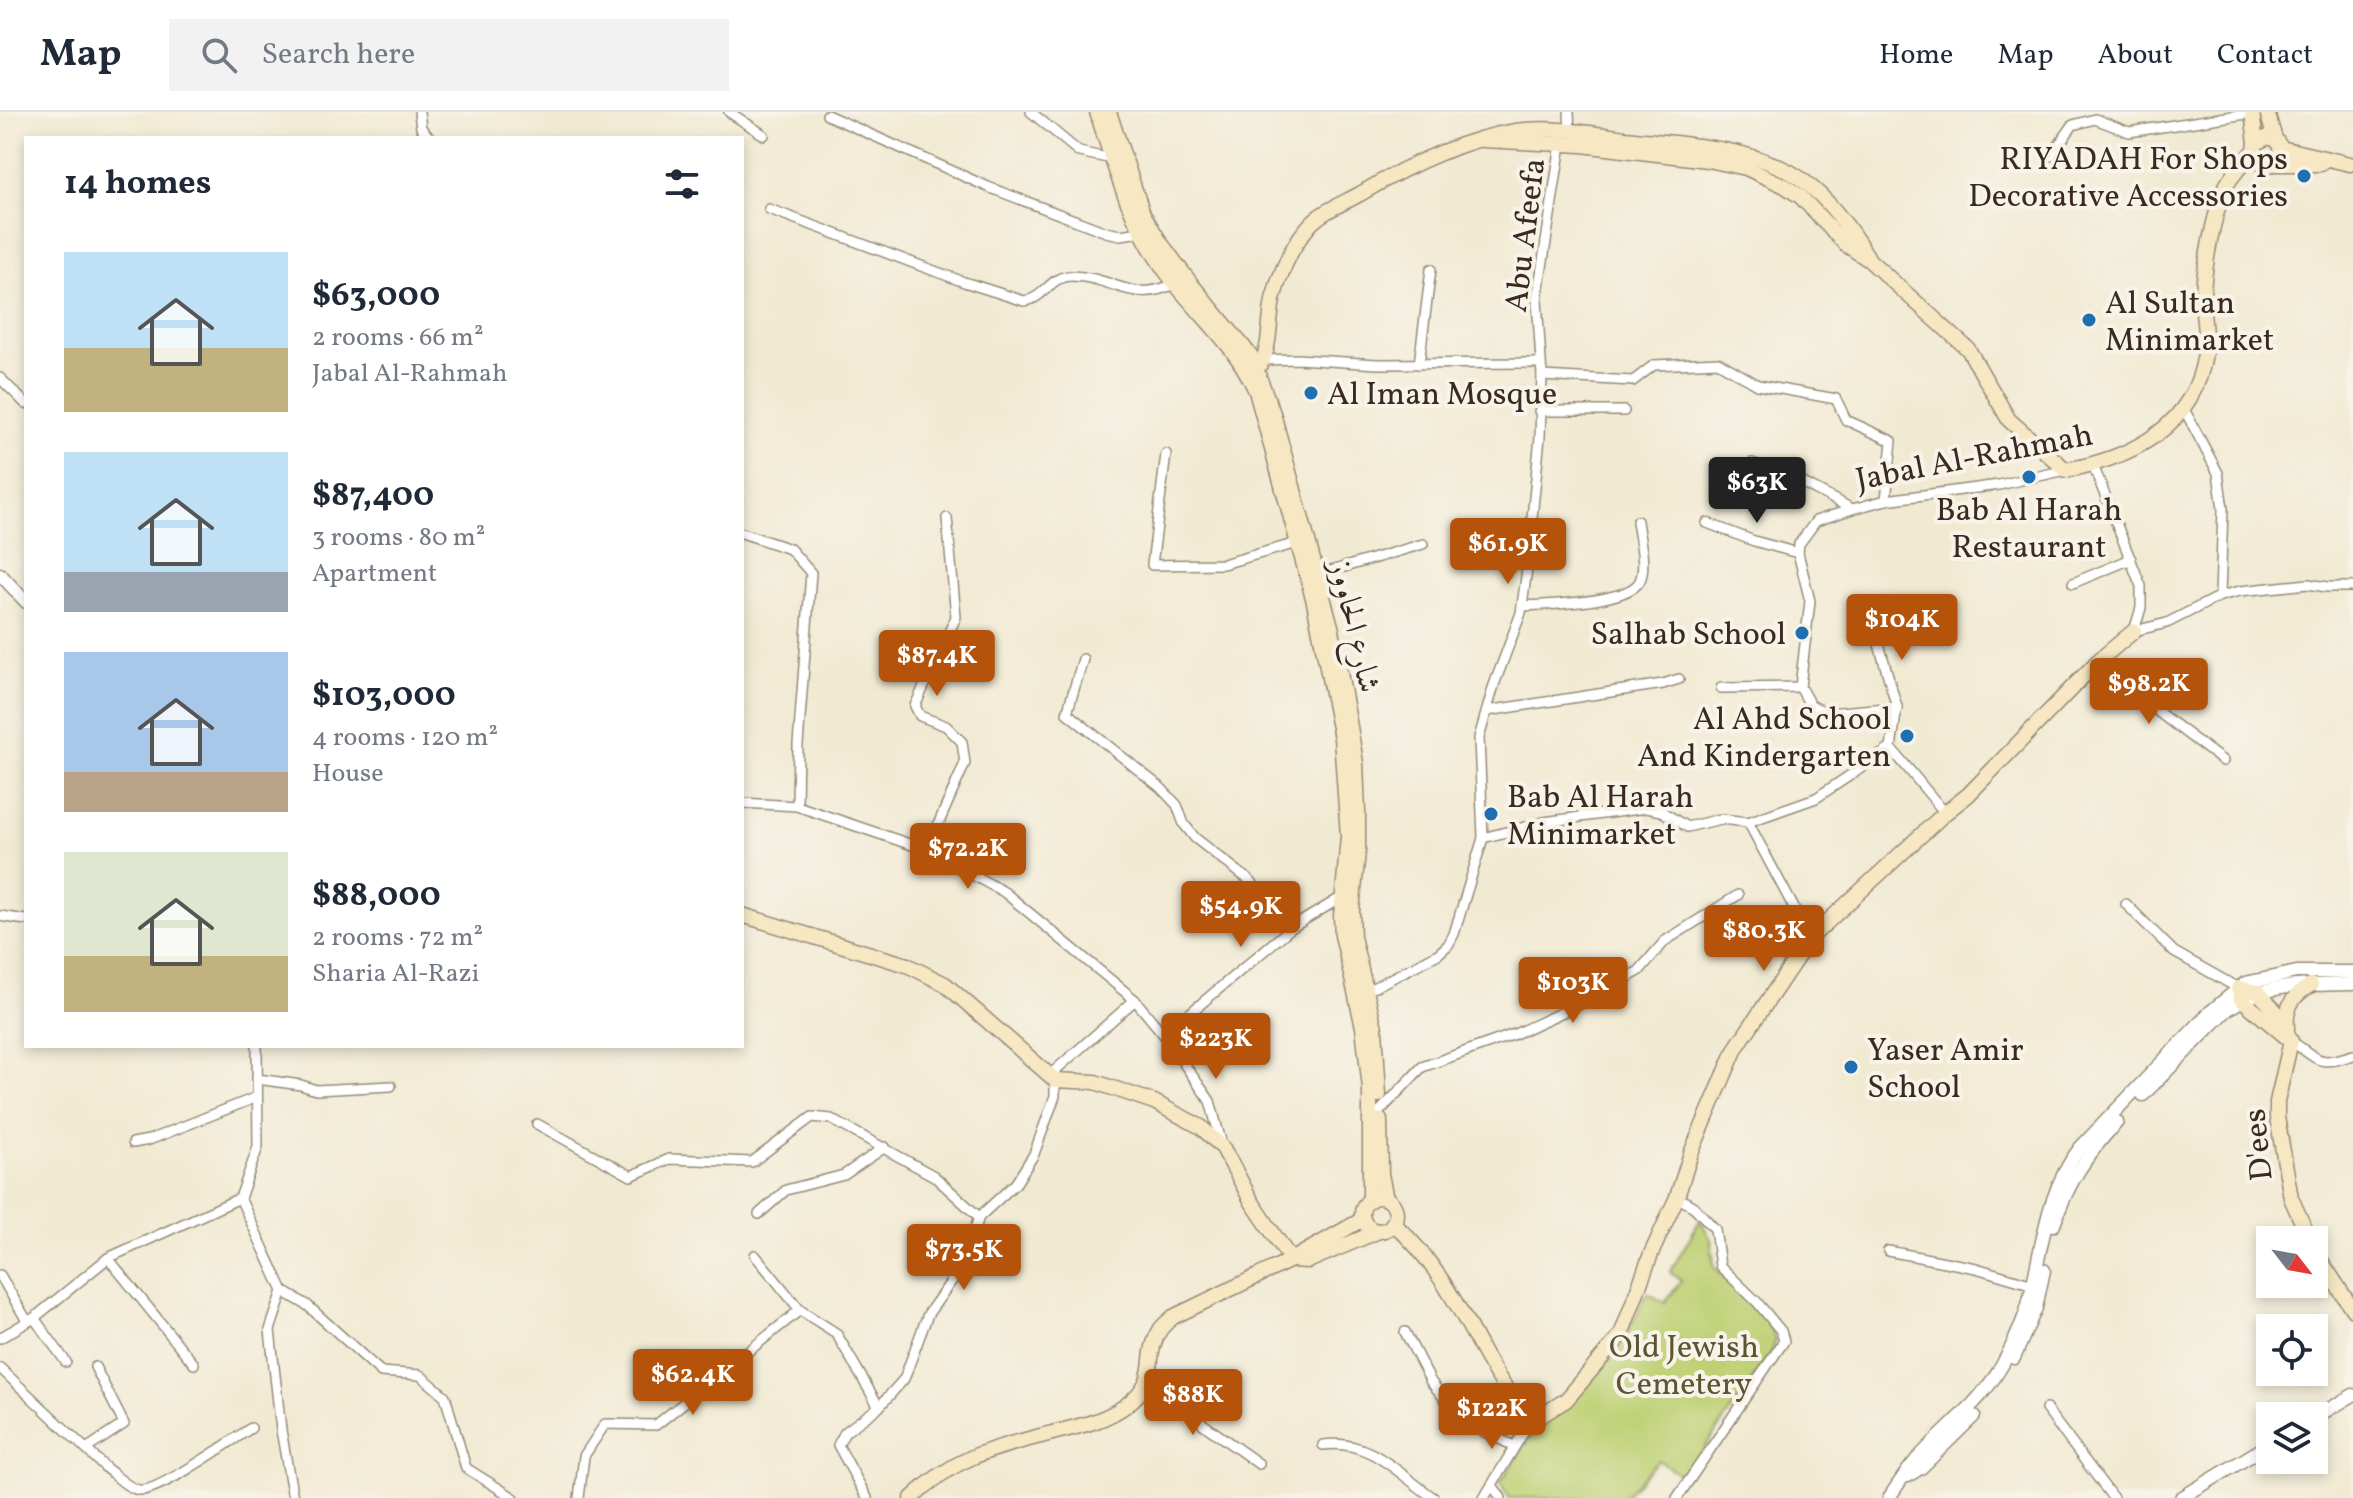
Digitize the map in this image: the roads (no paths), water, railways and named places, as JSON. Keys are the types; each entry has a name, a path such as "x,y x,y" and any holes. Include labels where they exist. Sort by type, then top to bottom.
{"main road":[{"path":"1097,112 1130,212 1141,232 1177,283 1232,347 1257,368"},
{"name":"شارع الحاووز","path":"1109,112 1143,214 1160,242 1237,337 1257,368 1273,413 1332,630 1356,763 1358,851 1352,911 1353,937 1375,1028 1381,1174 1386,1199"},
{"path":"2257,112 2278,143 2281,157 2261,155"},
{"path":"2257,112 2261,155"},
{"path":"1370,1200 1370,1089 1363,1027 1342,935 1348,836 1341,738 1317,615 1256,391 1257,368 1273,298 1287,259 1310,223 1404,167 1451,148 1517,131 1565,138 1684,145 1752,157 1792,174 1819,195 1853,233 1869,260 1968,349 2009,420 2066,470"},
{"path":"2261,155 2264,138 2351,164"},
{"path":"2261,155 2351,164"},
{"name":"Jabal Al-Rahmah","path":"2066,470 2093,465 2150,442 2183,407 2196,383 2204,358 2203,292 2215,223 2225,188 2261,155"},
{"path":"1393,1223 1410,1237 1456,1300 1482,1350 1529,1423 1566,1400 1621,1335 1651,1254 1677,1197 1691,1153 1736,1048 1810,938 1968,795 2098,661 2134,631"},
{"path":"744,916 907,965 945,984 1053,1077 1095,1082 1154,1102 1201,1127 1223,1148 1252,1202 1291,1260"},
{"name":"D'ees","path":"2304,1226 2291,1198 2277,1102 2289,1034 2288,1007 2301,990 2311,985"},
{"path":"2239,994 2258,992 2289,1034"},
{"path":"2239,994 2289,1034"},
{"path":"1379,1231 1369,1228 1363,1219 1363,1208 1370,1200 1381,1197 1394,1207 1393,1223"},
{"path":"912,1498 952,1465 993,1449 1099,1421 1122,1408 1139,1394 1147,1381 1154,1344 1160,1330 1173,1317 1291,1260 1363,1219"},
{"path":"1291,1260 1308,1261 1393,1223"},
{"path":"2328,1272 2353,1310"}],"street":[{"path":"419,112 421,128 428,136"},
{"path":"729,112 764,135"},
{"path":"1031,112 1079,152 1112,159"},
{"name":"Abu Afeefa","path":"1367,991 1438,954 1448,945 1483,838 1479,738 1522,606 1540,437 1542,376 1537,300 1569,112"},
{"path":"2051,156 2073,125 2095,119 2129,132 2198,124 2257,112"},
{"path":"827,115 988,187 1106,232 1120,235 1141,232"},
{"path":"769,209 964,282 1024,301 1034,300 1059,278 1073,276 1147,293 1177,283"},
{"path":"1419,364 1431,269"},
{"path":"1257,368 1297,359 1419,364 1540,363"},
{"path":"1542,376 1633,381 1654,365 1718,362 1758,385 1836,399 1846,420 1892,441 1886,500"},
{"path":"0,378 24,402"},
{"path":"2183,407 2218,473 2223,509 2220,596"},
{"path":"1539,411 1624,411"},
{"path":"1166,454 1152,565 1223,564 1297,543"},
{"path":"1752,463 1790,476 1852,509"},
{"path":"2093,465 2141,586 2141,608 2134,631"},
{"name":"Jabal Al-Rahmah","path":"1798,553 1799,544 1816,521 1852,509 1886,500 1999,485 2066,470"},
{"path":"927,850 965,763 962,742 946,726 920,716 915,706 956,617 947,518"},
{"path":"1522,606 1572,603 1635,589 1642,573 1637,521"},
{"path":"1707,523 1798,553 1810,601 1800,687 1810,705 1828,713 1897,707"},
{"path":"744,534 790,549 811,573 798,745 797,806"},
{"path":"1317,575 1423,544"},
{"path":"2073,583 2131,559"},
{"path":"0,574 24,600"},
{"path":"2134,631 2167,623 2220,596 2240,591 2308,584 2353,587"},
{"path":"1483,838 1544,822 1646,808 1668,814 1689,827 1721,819 1748,822 1816,798 1891,748 1897,707 1874,627"},
{"path":"1083,659 1067,713 1160,787 1177,805 1184,824 1195,838 1249,880 1291,928"},
{"path":"2098,661 2141,699 2223,761"},
{"path":"1487,711 1679,679"},
{"path":"1721,688 1800,687"},
{"path":"1891,748 1945,813"},
{"path":"744,803 797,806 927,850 1004,892 1135,1000 1164,1035 1210,1101 1223,1148"},
{"path":"1748,822 1810,938"},
{"path":"1380,1111 1422,1067 1515,1034 1592,997 1639,971 1665,941 1738,895"},
{"path":"1164,1035 1291,928 1342,897"},
{"path":"2126,904 2174,952 2239,994"},
{"path":"0,916 24,920"},
{"path":"1889,1498 1902,1479 1922,1467 1950,1440 1994,1390 2025,1338 2057,1188 2070,1162 2210,1012 2256,980 2297,972 2353,972"},
{"path":"2258,992 2311,985 2353,984"},
{"path":"867,1498 838,1445 845,1432 879,1407 904,1379 928,1314 963,1265 979,1217 1016,1183 1034,1154 1055,1096 1053,1077 1135,1000"},
{"path":"2289,1034 2321,1062 2353,1055"},
{"path":"257,1048 258,1147 240,1198 283,1291 307,1305 381,1372 420,1375 445,1396 466,1468 514,1498"},
{"path":"257,1079 316,1090 391,1086"},
{"path":"133,1143 149,1140 257,1097"},
{"path":"537,1124 631,1176 669,1159 752,1162 812,1117 831,1119 934,1176 979,1217"},
{"path":"759,1214 786,1190 844,1175 885,1147"},
{"path":"1677,1197 1694,1207 1715,1229 1720,1266 1757,1302 1781,1331 1784,1341 1677,1498"},
{"path":"0,1338 30,1320 108,1258 240,1198"},
{"path":"1888,1251 1976,1268 2036,1286"},
{"path":"755,1255 800,1310 840,1338 879,1407"},
{"path":"108,1258 194,1364"},
{"path":"0,1275 30,1320 66,1362"},
{"path":"283,1291 270,1330 281,1430 293,1498"},
{"path":"579,1498 584,1456 605,1424 656,1425 800,1310"},
{"path":"1405,1332 1431,1382 1464,1422 1514,1446"},
{"path":"86,1449 124,1424 95,1367"},
{"path":"0,1368 86,1449 126,1484 138,1490 158,1486 251,1428"},
{"path":"1147,1381 1182,1400 1203,1424 1259,1464"},
{"path":"2328,1410 2353,1395"},
{"path":"2046,1409 2113,1498"},
{"path":"1484,1498 1529,1423"},
{"path":"1323,1445 1337,1443 1363,1447 1434,1498"},
{"path":"2181,1498 2256,1452"},
{"path":"1492,1485 1501,1498"}],"place":[{"name":"RIYADAH For Shops Decorative Accessories","path":"2304,176"},
{"name":"Al Sultan Minimarket","path":"2089,320"},
{"name":"Al Iman Mosque","path":"1311,393"},
{"name":"Bab Al Harah Restaurant","path":"2029,477"},
{"name":"Salhab School","path":"1802,633"},
{"name":"Al Ahd School And Kindergarten","path":"1907,736"},
{"name":"Bab Al Harah Minimarket","path":"1491,814"},
{"name":"Yaser Amir School","path":"1851,1067"}],"park label":[{"name":"Old Jewish Cemetery","path":"1684,1364"}]}
